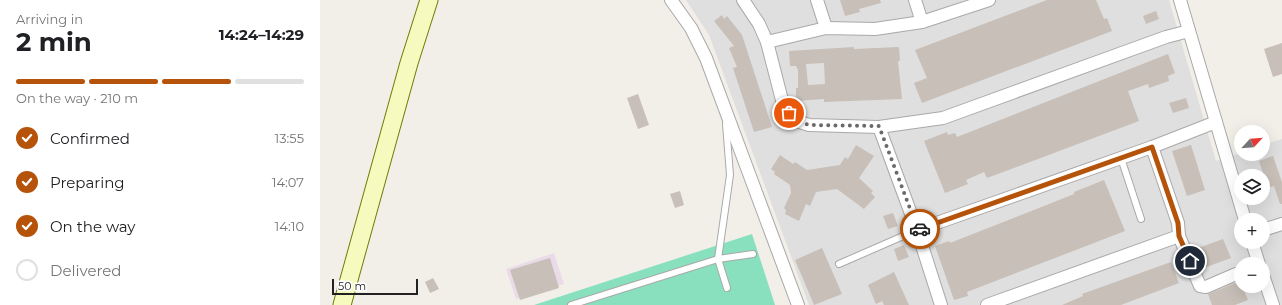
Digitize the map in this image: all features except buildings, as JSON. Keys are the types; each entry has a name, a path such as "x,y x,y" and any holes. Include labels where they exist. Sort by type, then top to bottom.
{"street":[{"path":"342,305 409,63 429,0"},
{"path":"671,0 691,28 706,58 798,305"},
{"path":"743,0 759,24 767,42 783,104 797,121 809,125 879,126 920,122 958,113 1166,37 1189,31"},
{"path":"817,0 826,28"},
{"path":"915,0 922,22"},
{"path":"767,42 826,28 875,29 922,22 989,0"},
{"path":"1180,0 1243,213"},
{"path":"918,230 1152,147 1216,122"},
{"path":"879,126 918,230 941,305"},
{"path":"1152,147 1178,223 1179,236 1200,286 1206,287 1234,275"},
{"path":"1270,228 1282,224"},
{"path":"987,305 1179,236"},
{"path":"1269,293 1273,305"}],"lane":[{"path":"725,107 730,175 718,259 727,288"},
{"path":"1121,158 1141,219"},
{"path":"839,264 918,230"},
{"path":"571,305 718,259 753,254"}],"shaded area":[{"path":"686,0 1169,0 1216,161 1234,155 1234,161 1270,161 1270,143 1282,139 1282,305 809,305 709,35"},
{"path":"554,253 564,284 516,299 506,269"}],"green space":[{"path":"752,234 775,305 534,305"}],"way so far":[{"path":"789,113 797,121 809,125 879,126 918,230 920,229"}],"route":[{"path":"920,229 1152,147 1178,223 1179,236 1190,261"}]}
